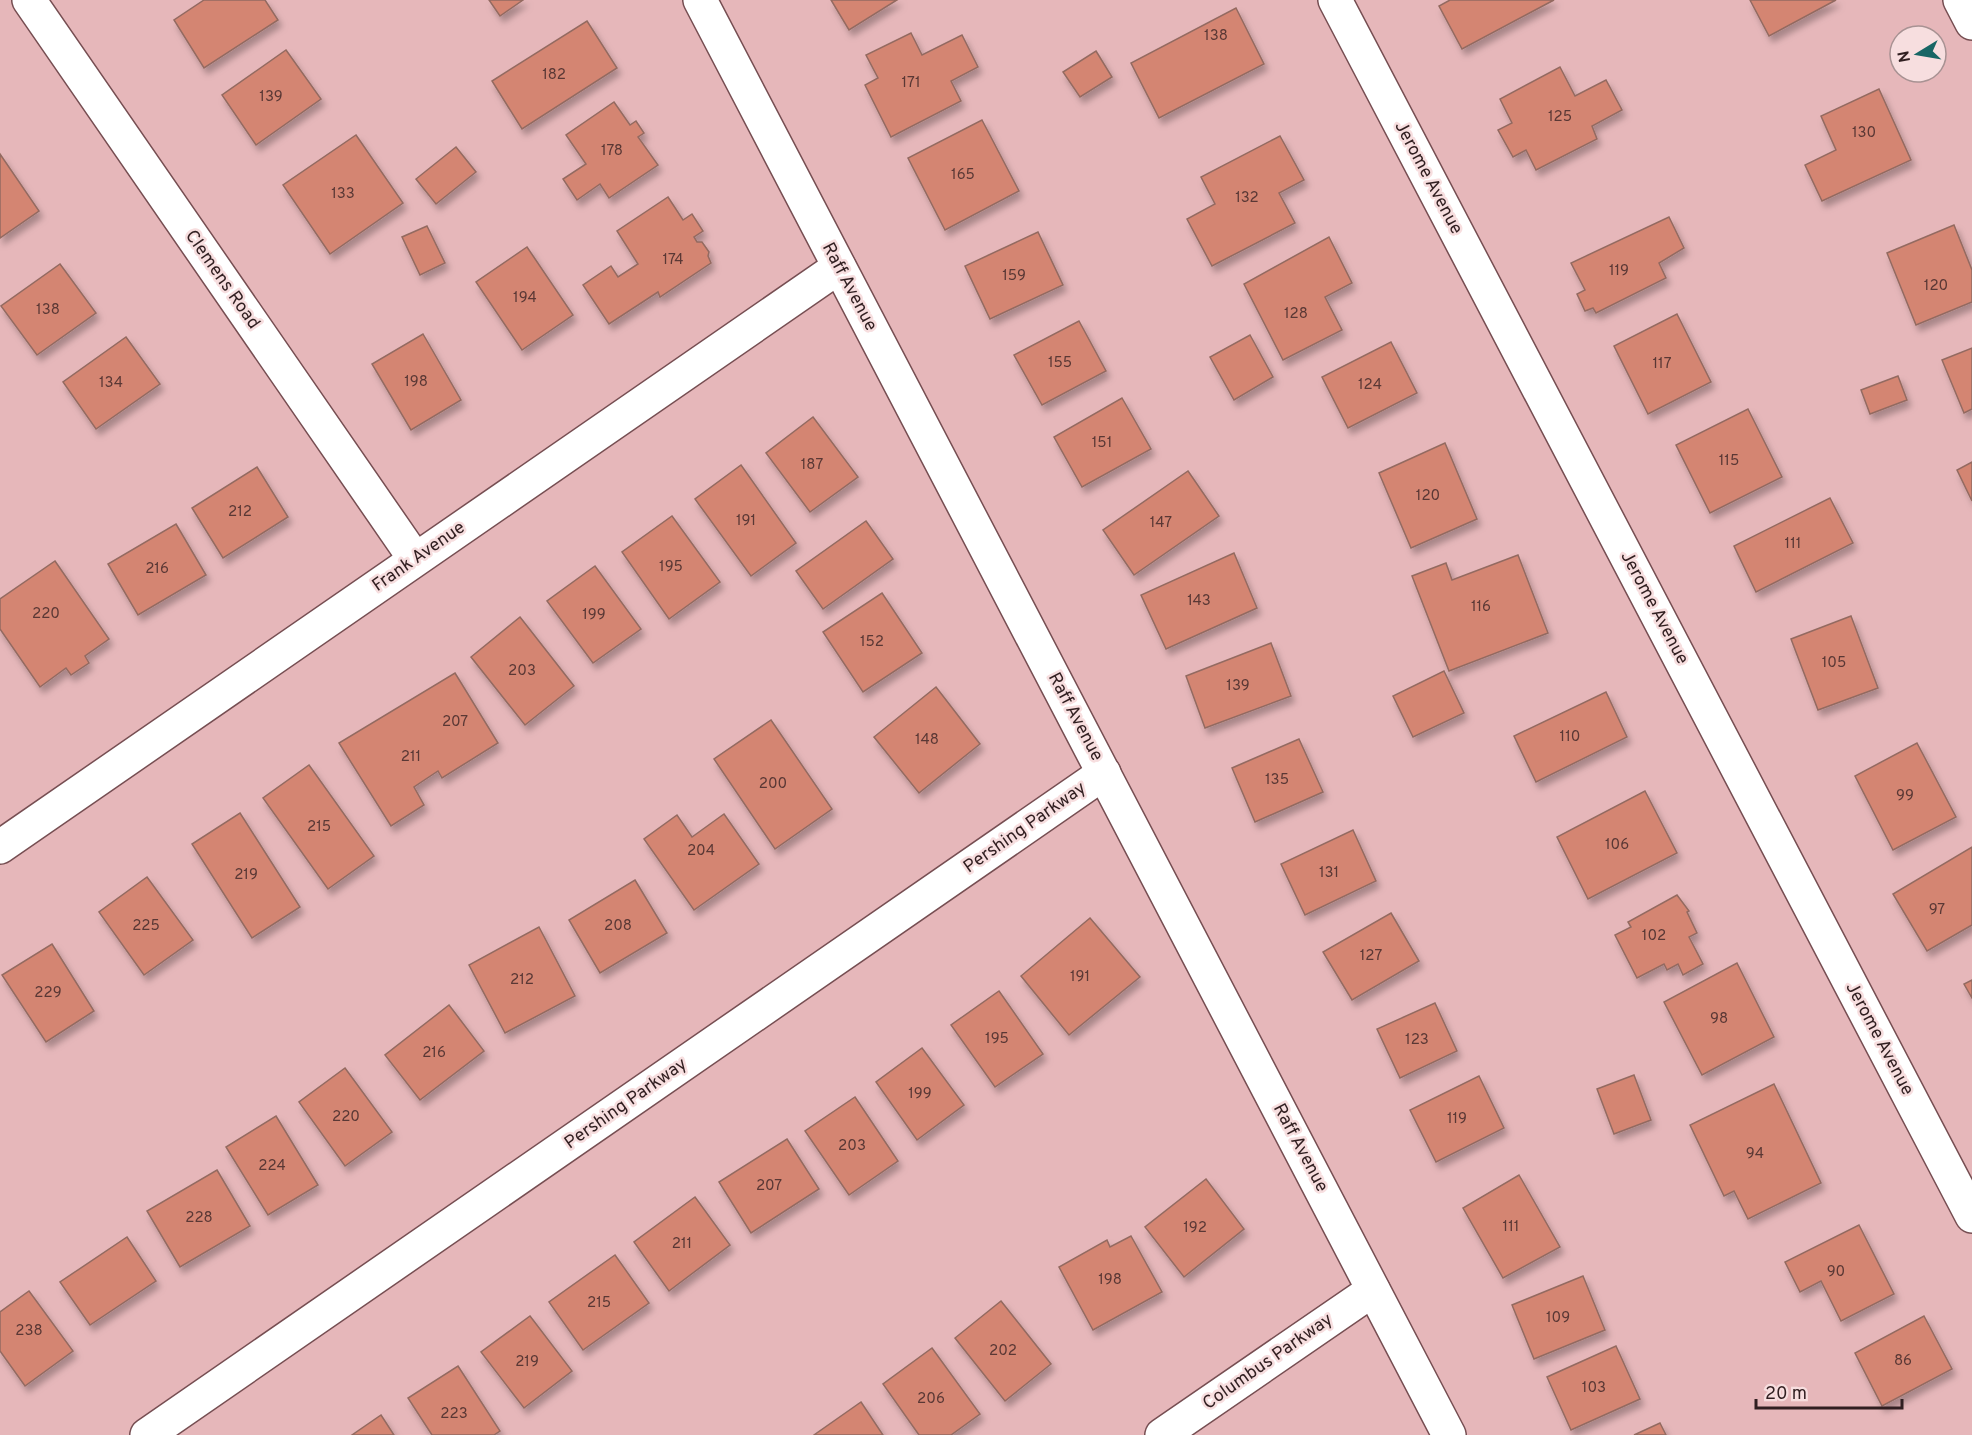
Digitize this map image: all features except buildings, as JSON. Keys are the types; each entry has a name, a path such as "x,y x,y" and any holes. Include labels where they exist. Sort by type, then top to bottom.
{"street":[{"name":"Clemens Road","path":"29,0 415,560"},
{"name":"Raff Avenue","path":"700,0 1449,1435"},
{"name":"Jerome Avenue","path":"1335,0 1972,1216"},
{"path":"1960,0 1972,23"},
{"name":"Frank Avenue","path":"0,847 839,267"},
{"name":"Pershing Parkway","path":"147,1435 1104,773"},
{"name":"Columbus Parkway","path":"1162,1435 1373,1290"}]}
